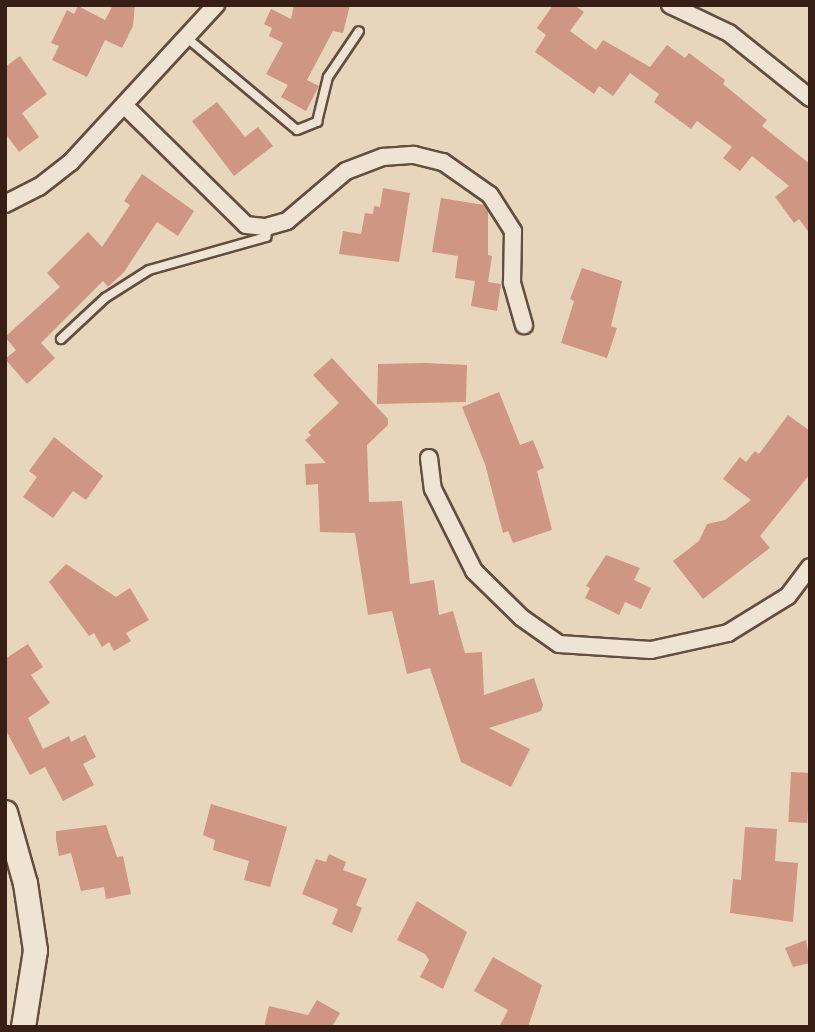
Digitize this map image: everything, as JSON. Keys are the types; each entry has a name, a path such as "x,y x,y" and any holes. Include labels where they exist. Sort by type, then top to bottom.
{"street":[{"path":"5,204 40,187 71,162 216,5"},
{"path":"670,5 729,33 810,98"},
{"path":"124,105 246,225 268,226 303,209 346,171 371,162 414,155 443,162 489,195 513,231 513,283 524,325"},
{"path":"429,458 433,489 474,570 522,618 559,644 650,650 728,633 788,596 810,567"},
{"path":"5,812 25,883 35,950 23,1027"}],"lane":[{"path":"187,38 297,130 317,122 328,77 359,31"},
{"path":"61,339 105,298 149,270 266,237 268,226"}],"building":[{"path":"113,5 135,5 133,26 122,48 105,40 87,77 52,60 59,46 51,43 67,10 74,14 78,6 105,20"},
{"path":"294,5 350,5 343,33 333,31 307,80 319,86 306,111 281,97 288,85 266,74 283,43 269,36 272,28 264,24 271,9 291,19"},
{"path":"553,5 574,5 584,12 570,31 596,50 603,40 650,67 667,45 685,58 689,53 725,80 723,84 767,120 762,126 810,164 810,234 799,219 794,223 775,197 789,186 752,156 740,171 723,158 732,147 697,121 691,129 654,102 659,94 630,73 613,96 599,86 594,94 535,52 546,35 537,28"},
{"path":"20,56 47,94 22,113 39,137 19,152 5,133 5,67"},
{"path":"217,102 245,137 258,127 273,146 234,176 192,121"},
{"path":"142,174 194,211 178,236 157,222 124,272 108,287 103,281 41,343 55,358 27,384 5,359 16,350 5,337 60,287 47,273 88,232 102,247 130,205 124,201"},
{"path":"383,188 410,193 399,262 339,254 343,231 361,234 365,213 373,214 374,206 380,207"},
{"path":"441,198 484,205 488,211 488,255 492,256 488,282 501,284 497,311 471,306 475,281 455,278 458,256 432,252"},
{"path":"582,268 622,281 611,326 617,328 607,358 561,343 574,301 570,299"},
{"path":"332,358 388,419 388,425 367,445 369,502 402,501 410,584 434,580 439,615 453,611 465,653 482,652 484,695 534,678 543,705 541,711 489,728 530,749 511,787 461,762 430,668 407,674 392,611 368,615 355,533 320,532 318,484 306,485 305,464 326,463 305,440 311,435 308,432 339,403 313,375"},
{"path":"378,364 467,365 466,402 377,404"},
{"path":"499,392 520,445 533,440 544,468 537,471 552,530 513,543 508,531 503,533 485,464 462,407"},
{"path":"788,415 810,431 810,474 760,536 770,548 703,599 673,561 699,541 707,524 725,520 751,500 723,479 740,457 746,462 755,451 759,454"},
{"path":"54,437 103,476 86,500 73,491 53,518 23,497 37,477 29,471"},
{"path":"606,555 640,568 634,580 651,588 641,609 625,602 619,615 585,598 590,588 586,586"},
{"path":"66,564 116,597 130,588 149,620 126,633 131,641 114,651 109,642 102,647 94,633 89,636 49,582"},
{"path":"28,644 43,667 31,675 50,703 28,718 43,749 69,736 71,742 85,735 96,757 83,764 94,785 63,801 45,767 30,775 5,729 5,659"},
{"path":"791,772 810,773 807,823 788,822"},
{"path":"211,804 287,827 270,887 244,880 249,861 213,850 215,840 203,835"},
{"path":"106,825 117,857 123,856 131,894 106,899 104,887 81,891 71,853 59,856 56,831"},
{"path":"745,827 777,829 775,861 798,863 793,922 730,913 733,879 741,880"},
{"path":"329,854 346,862 343,870 367,879 356,905 362,908 352,933 332,924 338,909 302,894 316,859 326,862"},
{"path":"417,901 467,932 443,989 420,977 429,960 425,954 397,940"},
{"path":"806,940 810,963 793,967 785,948"},
{"path":"493,957 542,985 528,1027 499,1027 508,1010 474,991"},
{"path":"317,1000 340,1013 332,1027 264,1027 269,1006 308,1015"}]}
